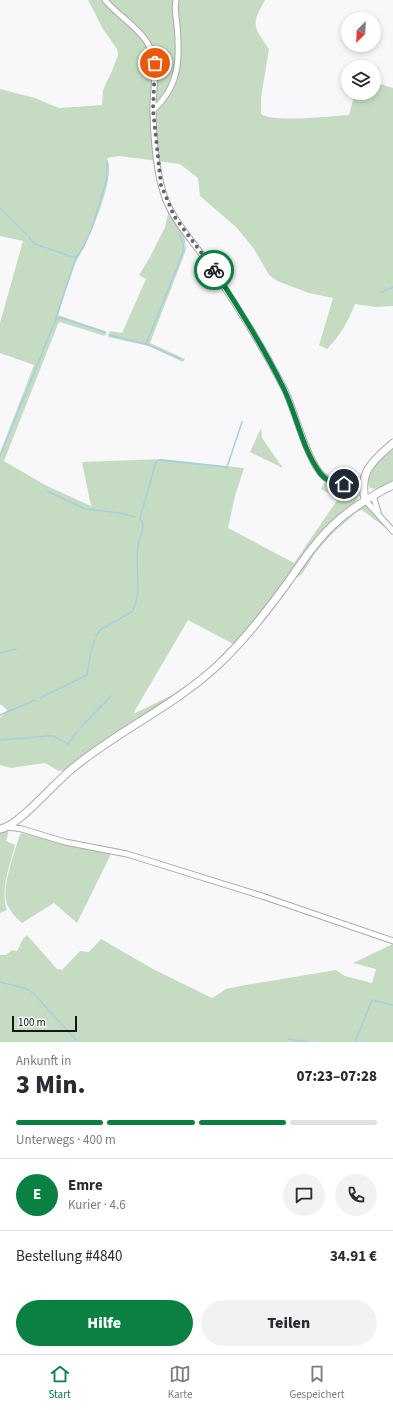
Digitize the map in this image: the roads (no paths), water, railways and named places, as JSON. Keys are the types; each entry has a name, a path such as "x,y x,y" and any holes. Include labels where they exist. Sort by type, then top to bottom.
{"main road":[{"path":"365,500 363,483 370,465 393,443"},
{"path":"363,483 372,495"},
{"path":"0,829 17,822 73,768 106,743 179,698 218,665 254,626 324,534 351,509 372,495 393,485"}],"street":[{"path":"105,0 145,40 151,48 155,68 153,110 161,185 174,216 224,286 254,334 284,388 312,459 320,473 326,479 336,483 363,483"},
{"path":"153,110 168,92 175,78 179,55 176,0"},
{"path":"372,495 378,513"},
{"path":"365,500 393,531"},
{"path":"17,822 22,829"},
{"path":"8,827 22,829 64,842 127,854 262,896 393,941"}],"waterway":[{"path":"56,318 76,258 83,248 92,228 107,178 107,162"},
{"path":"0,208 26,234"},
{"path":"146,344 183,253 183,243 179,234"},
{"path":"29,238 35,244 76,258"},
{"path":"381,293 393,287"},
{"path":"0,456 56,319 61,318 105,332"},
{"path":"109,335 146,344 181,359"},
{"path":"96,636 100,630 133,611 136,603 138,586 137,553 143,528 140,518 156,462 159,460 227,467 242,422"},
{"path":"47,491 85,509 120,513 135,517"},
{"path":"40,698 87,675 90,655 95,639"},
{"path":"0,653 16,649"},
{"path":"81,727 111,696"},
{"path":"0,715 35,700"},
{"path":"0,740 53,736 68,744 78,731"},
{"path":"0,982 27,989 34,994 78,1042"},
{"path":"355,1042 372,1000 393,1005"},
{"path":"288,1039 308,1042"}]}
